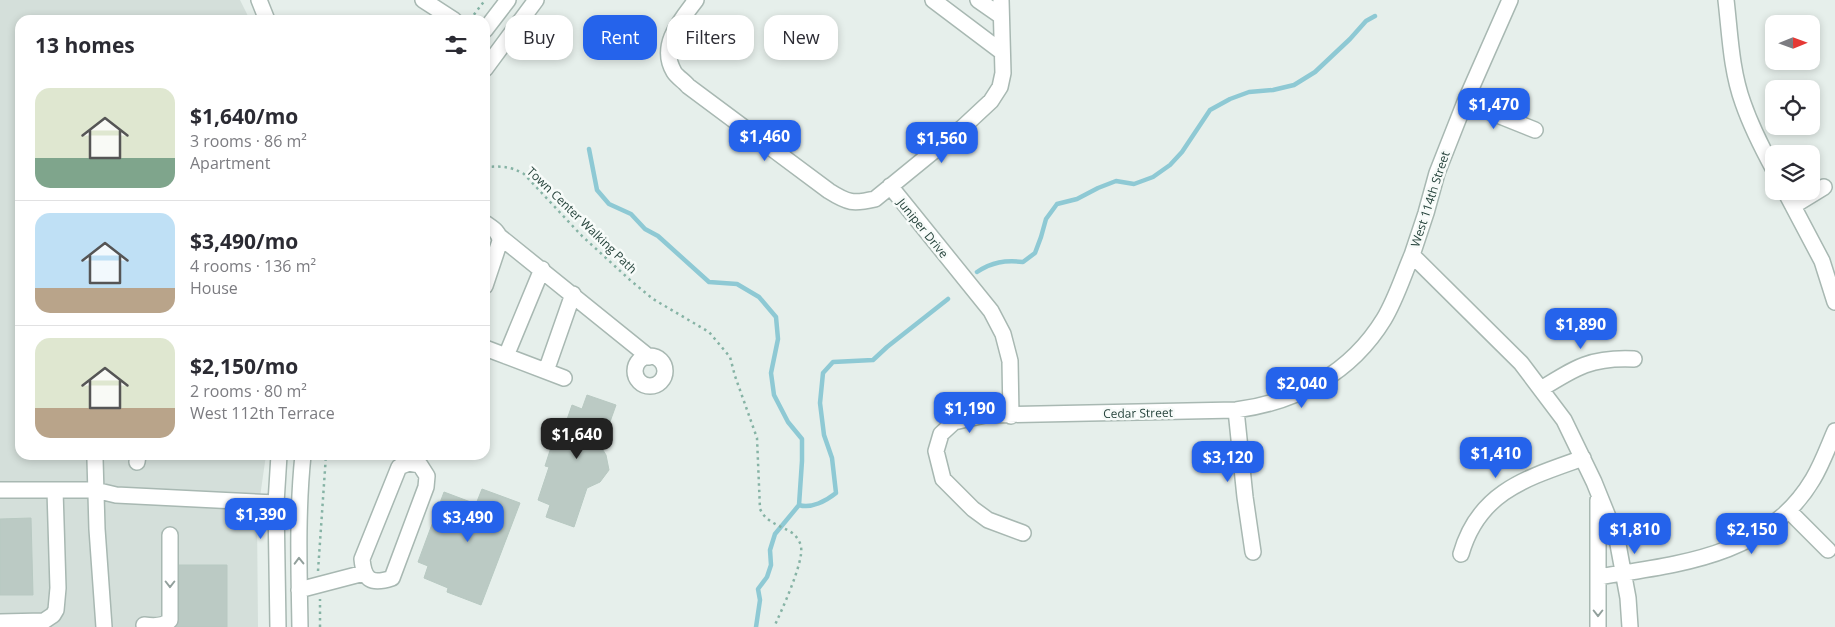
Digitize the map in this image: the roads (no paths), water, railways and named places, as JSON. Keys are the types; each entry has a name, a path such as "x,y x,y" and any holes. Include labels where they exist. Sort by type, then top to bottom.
{"street":[{"path":"259,0 265,15"},
{"path":"423,0 445,15"},
{"path":"490,21 508,0"},
{"path":"490,62 536,0"},
{"name":"Juniper Drive","path":"696,0 677,25 670,40 669,54 674,72 688,86 829,191 844,200 860,202 875,199 890,186 991,311 1003,334 1010,361 1011,416"},
{"path":"933,0 1002,52"},
{"path":"978,0 1001,16"},
{"path":"890,186 973,118 991,101 1000,87 1003,73 1000,0"},
{"name":"West 114th Street","path":"1510,0 1465,102 1437,173 1412,255 1521,363 1564,420 1583,458 1617,539 1628,598 1630,627"},
{"path":"1726,0 1732,50 1742,102 1754,133 1765,153"},
{"path":"1465,102 1535,130"},
{"path":"1793,206 1824,187"},
{"path":"1790,200 1822,261 1835,302"},
{"path":"490,227 649,356"},
{"path":"490,271 500,236"},
{"name":"Cedar Street","path":"1023,533 1000,525 973,510 943,479 936,451 941,434 954,422 985,416 1236,410 1278,402 1295,396 1335,373 1358,352 1384,319 1392,305 1412,255"},
{"path":"506,356 542,269"},
{"path":"546,371 573,294"},
{"path":"490,350 564,378"},
{"path":"1541,389 1581,365 1611,359 1634,359"},
{"path":"1236,410 1244,497 1253,552"},
{"path":"1598,577 1706,558 1734,548 1773,524 1789,511 1812,481 1821,466 1835,431"},
{"path":"1461,554 1477,518 1489,504 1504,492 1529,478 1583,458"},
{"path":"95,460 95,490 104,627"},
{"path":"278,627 276,503 280,460"},
{"path":"300,627 300,494 303,460"},
{"path":"422,460 427,476 426,487 392,578 382,581 369,579 364,573 362,559 399,467 422,460"},
{"path":"0,490 95,490 116,495 276,503"},
{"path":"0,622 44,621 53,615 56,610 58,588 55,490"},
{"name":"West 114th Street","path":"1598,494 1598,627"},
{"path":"1789,511 1828,550"},
{"path":"144,625 160,626 167,624 170,620 170,535"},
{"path":"299,590 364,573"}],"waterway":[{"path":"977,272 999,262 1023,262 1035,253 1046,219 1057,204 1077,199 1116,181 1134,184 1153,177 1170,165 1182,152 1210,110 1230,99 1249,92 1273,90 1294,85 1315,72 1366,21 1375,16"},
{"path":"589,149 597,190 609,204 631,214 645,229 658,236 709,282 737,284 759,297 776,317 778,339 771,373 774,395 788,422 802,439 802,461 799,505 775,534 770,550 771,565 767,577 758,589 760,600 756,627"},
{"path":"799,505 818,504 836,493 832,458 824,435 820,403 823,373 833,362 873,360 948,299"}]}
